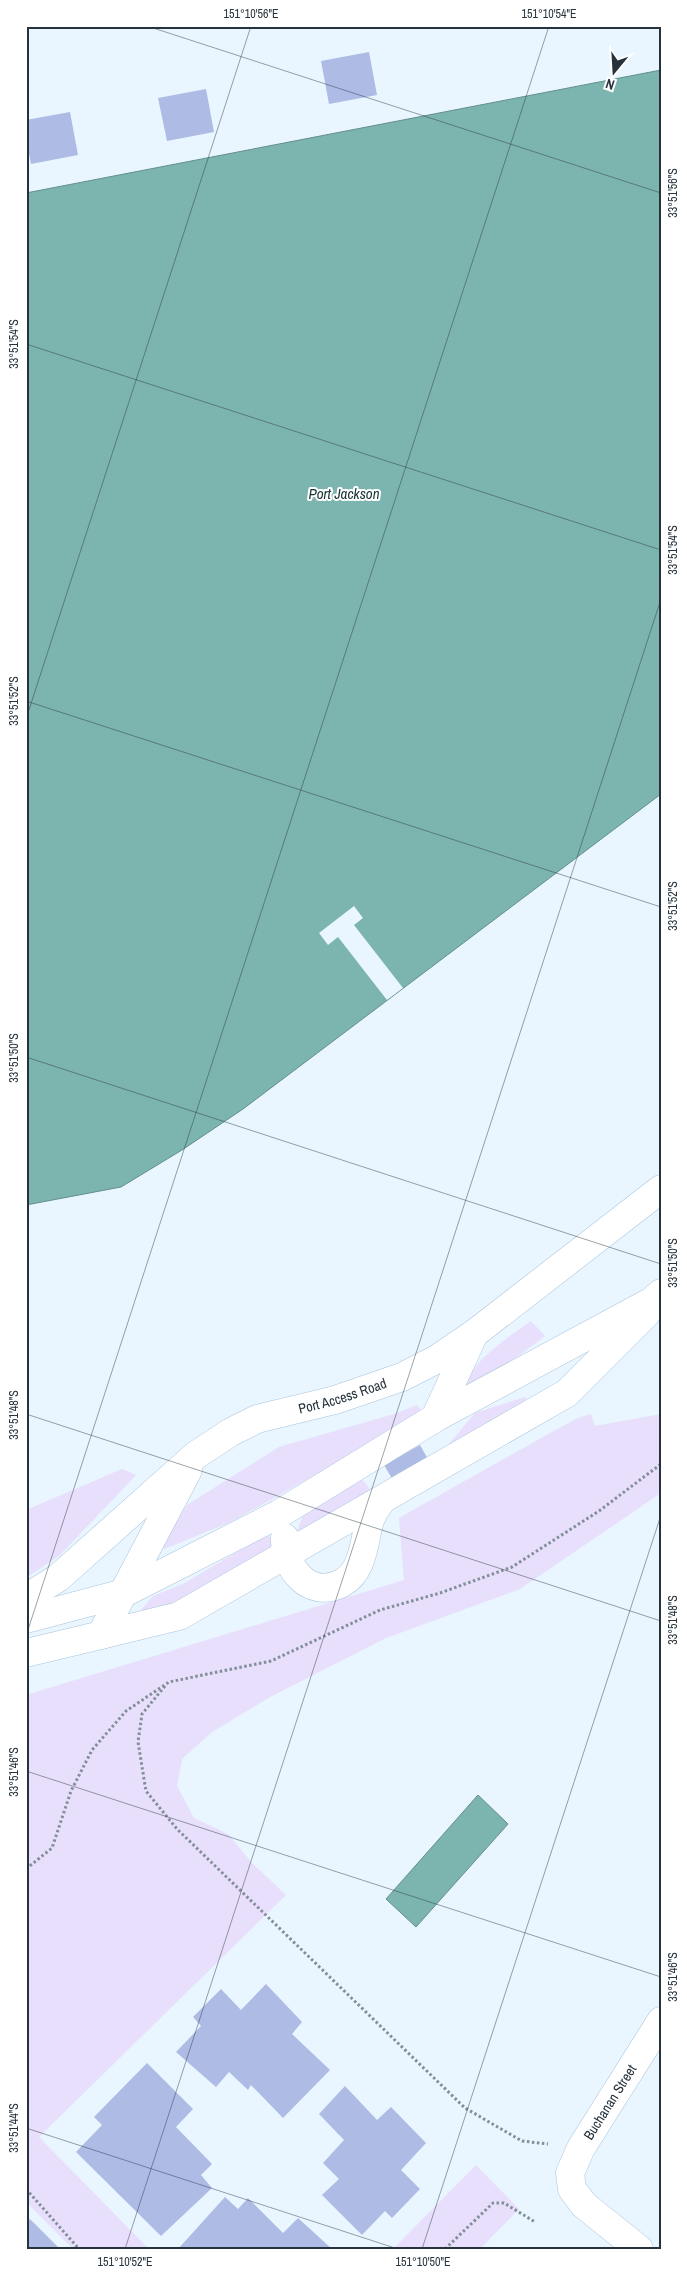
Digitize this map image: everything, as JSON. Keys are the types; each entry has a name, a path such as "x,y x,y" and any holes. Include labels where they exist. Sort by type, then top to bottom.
{"street":[{"name":"Port Access Road","path":"26,1598 58,1578 196,1456 231,1432 256,1419 335,1400 402,1377 437,1359 475,1333 661,1189"},
{"path":"26,1619 124,1593 293,1505 435,1418 652,1301 661,1293"},
{"path":"26,1653 179,1616 567,1393 661,1298"},
{"path":"435,1418 475,1333"},
{"path":"101,1636 196,1456"},
{"path":"293,1505 286,1527 286,1555 297,1576 305,1583 325,1587 343,1582 362,1557 371,1518 382,1500"},
{"name":"Buchanan Street","path":"638,2249 584,2205 572,2189 570,2173 581,2148 661,2021"}],"path":[{"path":"26,1869 52,1848 71,1791 92,1750 126,1711 169,1682 271,1661 380,1610 440,1593 512,1567 599,1511 661,1464"},
{"path":"169,1682 142,1714 138,1742 146,1791 176,1829 465,2108 522,2141 581,2148"},
{"path":"26,2189 79,2249"},
{"path":"446,2249 493,2203 504,2203 535,2222"}],"shaded area":[{"path":"531,1321 545,1336 493,1375 462,1393 466,1381 481,1361 500,1343"},
{"path":"525,1397 527,1402 438,1457 475,1413"},
{"path":"417,1405 422,1411 367,1446 231,1522 164,1549 162,1544 187,1505 279,1447 394,1414"},
{"path":"591,1414 595,1426 661,1414 661,1493 520,1589 386,1638 270,1697 212,1732 182,1759 177,1786 194,1818 228,1834 252,1863 286,1895 39,2137 149,2249 73,2249 26,2202 26,1695 404,1580 399,1518 552,1432 578,1418"},
{"path":"122,1469 136,1475 60,1555 26,1578 26,1510"},
{"path":"360,1476 375,1496 296,1535 303,1515"},
{"path":"265,1535 270,1537 272,1546 269,1554 184,1602 142,1616 141,1610 153,1596 185,1583"},
{"path":"476,2165 519,2209 480,2249 393,2249"}],"water":[{"name":"Port Jackson","path":"661,70 661,794 243,1109 182,1150 121,1187 26,1205 26,193"},
{"path":"478,1795 508,1824 416,1927 386,1899"}],"pier":[{"path":"354,906 363,918 354,925 403,988 387,1000 338,937 328,945 319,933"}],"building":[{"path":"369,52 377,95 329,104 321,61"},
{"path":"206,89 214,132 167,141 158,98"},
{"path":"70,112 78,155 31,164 26,139 26,120"},
{"path":"420,1445 429,1461 394,1482 384,1465"},
{"path":"266,1984 302,2022 292,2034 330,2070 283,2118 251,2085 248,2090 229,2072 216,2087 176,2052 201,2026 193,2017 221,1989 241,2010"},
{"path":"147,2063 193,2109 176,2127 212,2164 201,2175 212,2188 161,2236 76,2152 102,2125 94,2117"},
{"path":"345,2086 377,2120 391,2107 426,2143 401,2170 420,2189 392,2218 385,2211 362,2235 322,2195 339,2179 323,2163 344,2140 319,2114"},
{"path":"225,2197 238,2209 248,2198 283,2233 298,2218 332,2249 178,2249"},
{"path":"30,2219 60,2249 26,2249 26,2224"}]}
